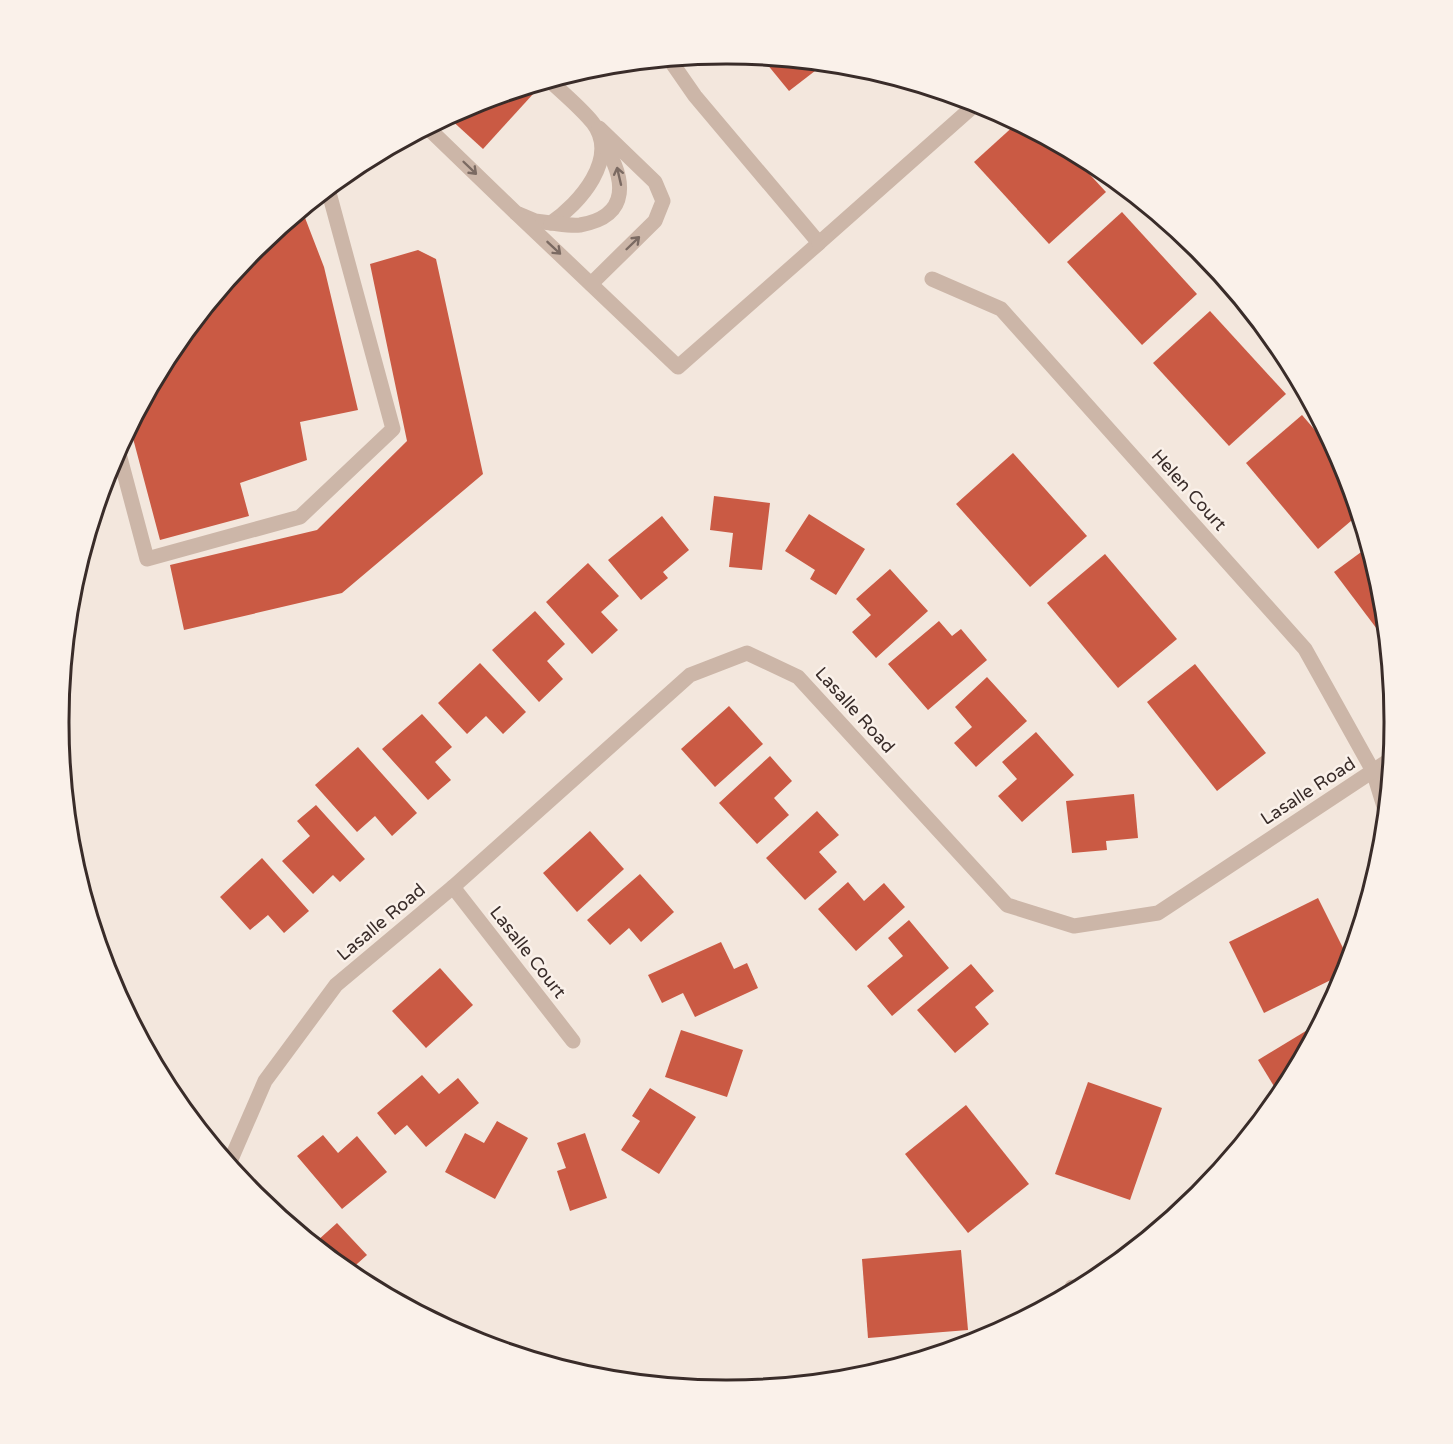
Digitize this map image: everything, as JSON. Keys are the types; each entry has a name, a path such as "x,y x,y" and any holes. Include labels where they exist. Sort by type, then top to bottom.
{"street":[{"path":"675,67 695,96 819,243"},
{"path":"555,87 655,182 663,201 655,221 591,284"},
{"path":"434,133 678,367 968,111"},
{"path":"516,213 535,221 579,225 603,217 617,201 622,183 615,162 594,124"},
{"path":"551,223 570,210 586,193 599,164 603,143"},
{"path":"122,464 147,559 300,517 393,429 330,197"},
{"name":"Helen Court","path":"932,279 1001,309 1305,649 1373,771 1380,793"},
{"name":"Lasalle Road","path":"232,1156 264,1081 336,985 453,887 690,675 747,653 798,677 1007,905 1074,926 1158,914 1383,764"},
{"name":"Lasalle Court","path":"453,887 573,1041"}],"building":[{"path":"768,66 815,71 789,91"},
{"path":"533,94 483,149 455,124"},
{"path":"1010,129 1088,173 1106,192 1049,244 974,162"},
{"path":"1122,212 1197,294 1142,345 1067,262"},
{"path":"305,218 324,267 358,410 300,422 307,460 240,483 249,516 160,540 133,439 157,393 205,322 232,288"},
{"path":"418,250 436,259 483,474 342,593 184,630 170,565 317,530 407,441 370,264"},
{"path":"1210,311 1286,394 1229,446 1153,363"},
{"path":"1302,415 1316,432 1334,470 1352,520 1318,549 1246,463"},
{"path":"1013,453 1087,536 1030,587 956,504"},
{"path":"714,496 770,503 762,570 729,567 733,533 710,530"},
{"path":"809,514 865,549 836,595 810,579 815,570 785,551"},
{"path":"662,516 689,550 663,572 668,578 641,600 608,560"},
{"path":"1362,552 1377,629 1334,572"},
{"path":"1105,554 1177,639 1118,688 1047,603"},
{"path":"588,563 619,596 601,612 618,630 592,654 546,602"},
{"path":"890,569 928,611 876,658 852,632 871,615 856,599"},
{"path":"535,611 565,644 547,661 563,679 539,702 492,650"},
{"path":"939,621 952,636 961,629 987,660 928,710 888,664"},
{"path":"480,663 526,712 503,734 486,716 467,734 438,703"},
{"path":"1195,664 1266,753 1217,791 1147,702"},
{"path":"987,677 1027,721 976,767 954,743 972,727 955,707"},
{"path":"729,706 763,744 715,787 681,749"},
{"path":"422,714 452,747 435,762 451,780 428,800 382,749"},
{"path":"1036,732 1074,775 1022,822 998,796 1017,779 1002,762"},
{"path":"358,747 417,813 392,836 375,816 357,832 315,785"},
{"path":"770,756 792,781 774,798 789,815 757,844 719,803"},
{"path":"1134,794 1138,838 1106,841 1107,850 1072,853 1066,801"},
{"path":"316,805 365,859 340,882 333,875 313,894 282,861 310,836 297,821"},
{"path":"817,811 839,835 819,852 837,872 805,900 766,858"},
{"path":"590,831 624,869 577,912 543,873"},
{"path":"262,858 309,911 284,933 268,915 250,930 220,897"},
{"path":"640,874 674,912 641,942 629,928 610,945 587,920"},
{"path":"848,882 864,901 884,883 905,907 856,951 818,909"},
{"path":"1318,898 1343,949 1331,980 1264,1013 1229,942"},
{"path":"909,920 949,968 892,1016 867,986 903,956 888,938"},
{"path":"721,942 734,969 747,963 758,988 695,1017 683,993 662,1003 648,975"},
{"path":"971,964 994,991 975,1007 989,1024 955,1053 917,1010"},
{"path":"440,968 473,1005 426,1048 392,1011"},
{"path":"681,1030 743,1050 727,1097 665,1077"},
{"path":"1307,1030 1274,1086 1258,1060"},
{"path":"422,1075 439,1094 458,1078 479,1103 426,1147 407,1125 395,1135 377,1113"},
{"path":"1088,1082 1162,1108 1130,1200 1055,1174"},
{"path":"650,1088 696,1117 659,1174 621,1150 640,1121 632,1116"},
{"path":"966,1105 1029,1184 968,1233 905,1154"},
{"path":"497,1121 528,1138 495,1199 445,1172 465,1133 484,1143"},
{"path":"585,1133 607,1198 570,1211 557,1171 566,1168 557,1143"},
{"path":"323,1135 338,1153 357,1136 387,1172 342,1209 297,1156"},
{"path":"337,1223 367,1255 356,1265 320,1239"},
{"path":"961,1250 968,1330 868,1338 862,1259"}]}
